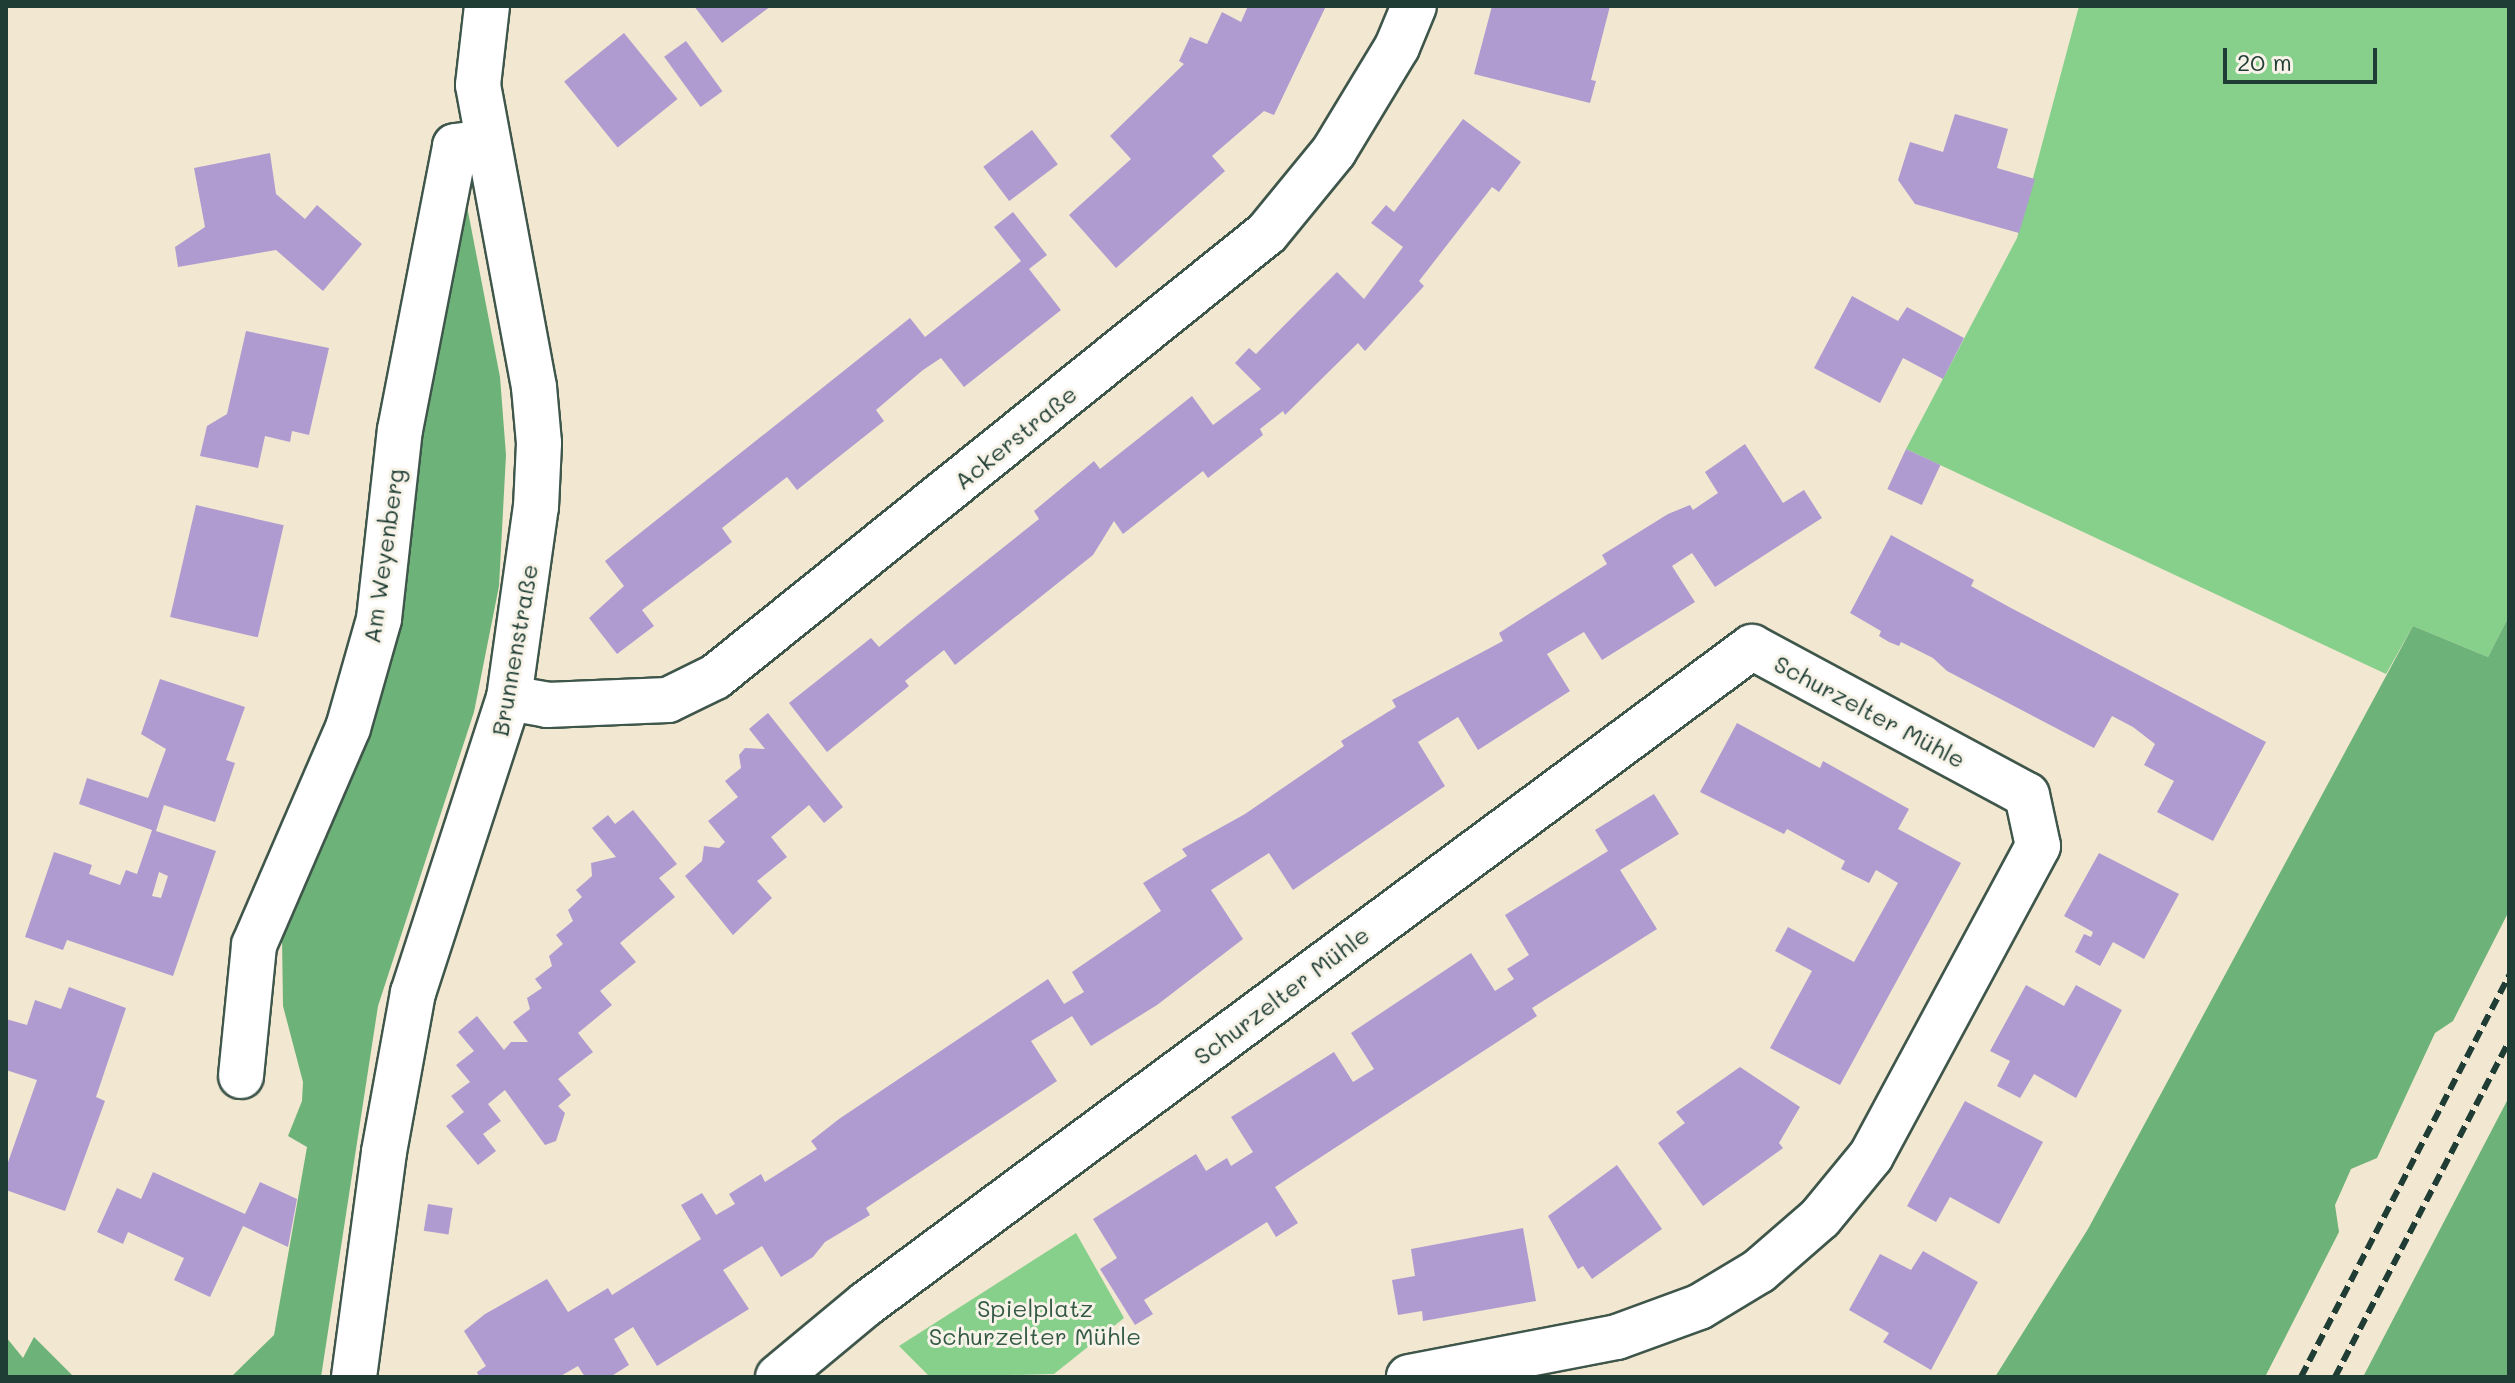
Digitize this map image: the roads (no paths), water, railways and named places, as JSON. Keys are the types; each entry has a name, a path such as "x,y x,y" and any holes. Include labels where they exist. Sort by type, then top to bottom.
{"street":[{"name":"Brunnenstraße","path":"354,1377 375,1211 413,993 509,698 536,507 539,443 534,387 486,142 478,85 487,6"},
{"name":"Ackerstraße","path":"509,698 547,705 668,700 715,677 1267,233 1334,151 1397,47 1414,6"},
{"name":"Am Weyenberg","path":"241,1076 254,945 348,728 379,619 400,430 455,146 486,142"},
{"name":"Schurzelter Mühle","path":"778,1377 879,1295 1752,647 2027,795 2038,846 1871,1156 1820,1218 1759,1271 1699,1307 1617,1337 1409,1377"}],"railway":[{"path":"2301,1377 2509,975"},
{"path":"2335,1377 2509,1041"}],"park label":[{"name":"Spielplatz Schurzelter Mühle","path":"1035,1322"}]}
